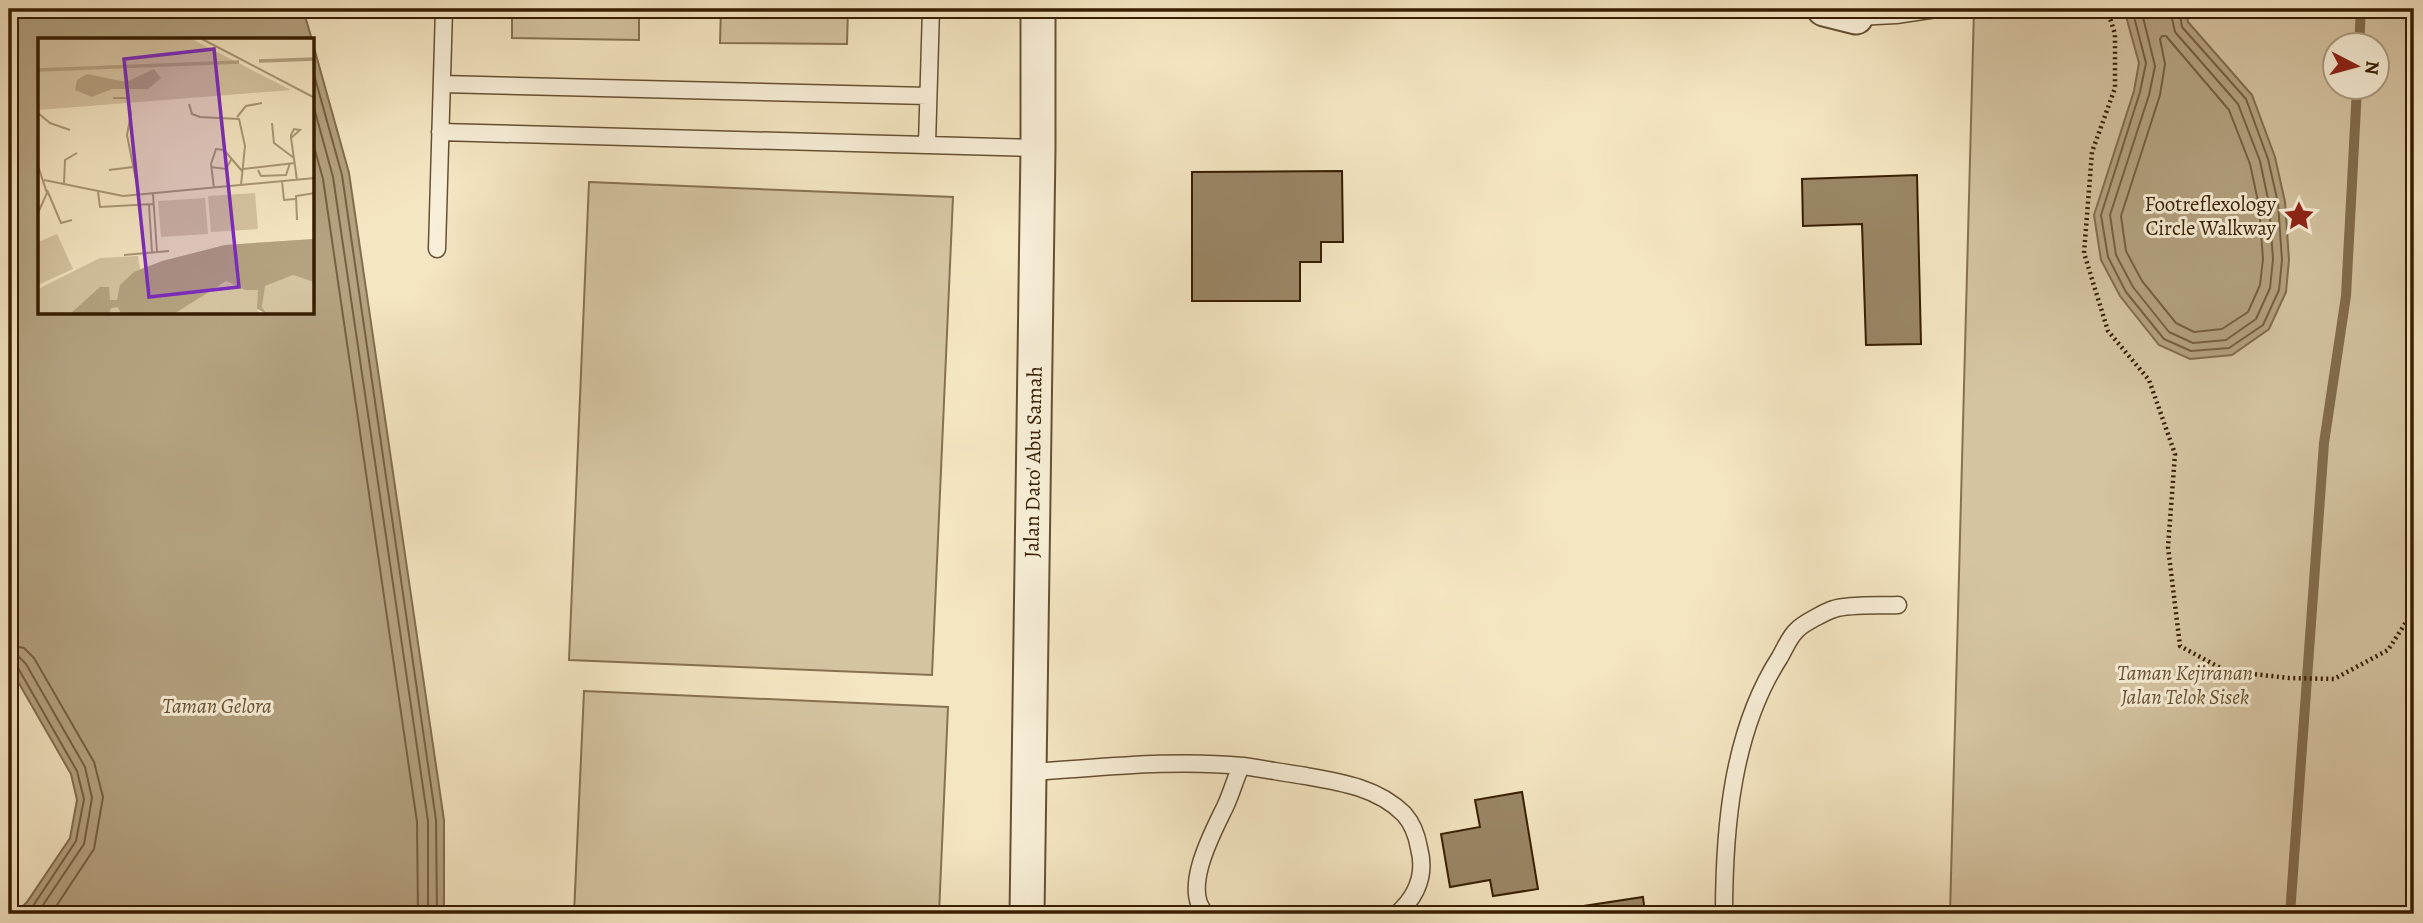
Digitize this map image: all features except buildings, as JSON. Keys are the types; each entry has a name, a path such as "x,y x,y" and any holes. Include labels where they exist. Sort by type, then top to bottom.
{"street":[{"name":"Jalan Dato' Abu Samah","path":"1027,914 1038,9"},
{"path":"1824,9 1856,18"}],"lane":[{"path":"438,249 444,9"},
{"path":"926,144 930,9"},
{"path":"1856,18 1936,9"},
{"path":"442,84 928,96"},
{"path":"440,132 1038,148"},
{"path":"1724,914 1727,836 1734,787 1743,740 1754,705 1770,671 1797,629 1834,609 1898,605"},
{"path":"1029,772 1188,764 1241,766 1336,781 1370,791 1406,815 1416,835 1422,857 1422,878 1413,896 1397,914"},
{"path":"1206,914 1201,910 1196,885 1204,852 1241,766"}],"path":[{"path":"2108,9 2115,34 2115,89 2092,152 2084,253 2108,331 2149,380 2175,454 2168,547 2180,646 2226,671 2289,678 2334,679 2388,650 2414,610"}],"green space":[{"path":"512,9 639,9 639,40 512,38"},
{"path":"721,9 848,9 847,44 720,43"},
{"name":"Taman Kejiranan Jalan Telok Sisek","path":"1974,9 2414,9 2414,914 1950,914"},
{"path":"589,182 953,197 932,675 569,660"},
{"path":"584,691 948,707 939,914 574,914"}],"water":[{"name":"Taman Gelora","path":"9,9 303,9 311,38 38,38 38,315 315,315 315,51 349,173 444,820 444,914 15,914 27,902 70,838 77,800 71,774 9,666"},
{"path":"2124,9 2186,9 2188,22 2252,95 2275,157 2285,202 2289,260 2286,292 2269,329 2232,355 2190,359 2159,345 2120,296 2101,260 2094,215 2134,91 2139,63"}],"waterway":[{"path":"2360,32 2361,9"},
{"path":"2290,914 2324,443 2346,296 2356,102"}],"place":[{"name":"Footreflexology Circle Walkway","path":"2299,216"}]}
